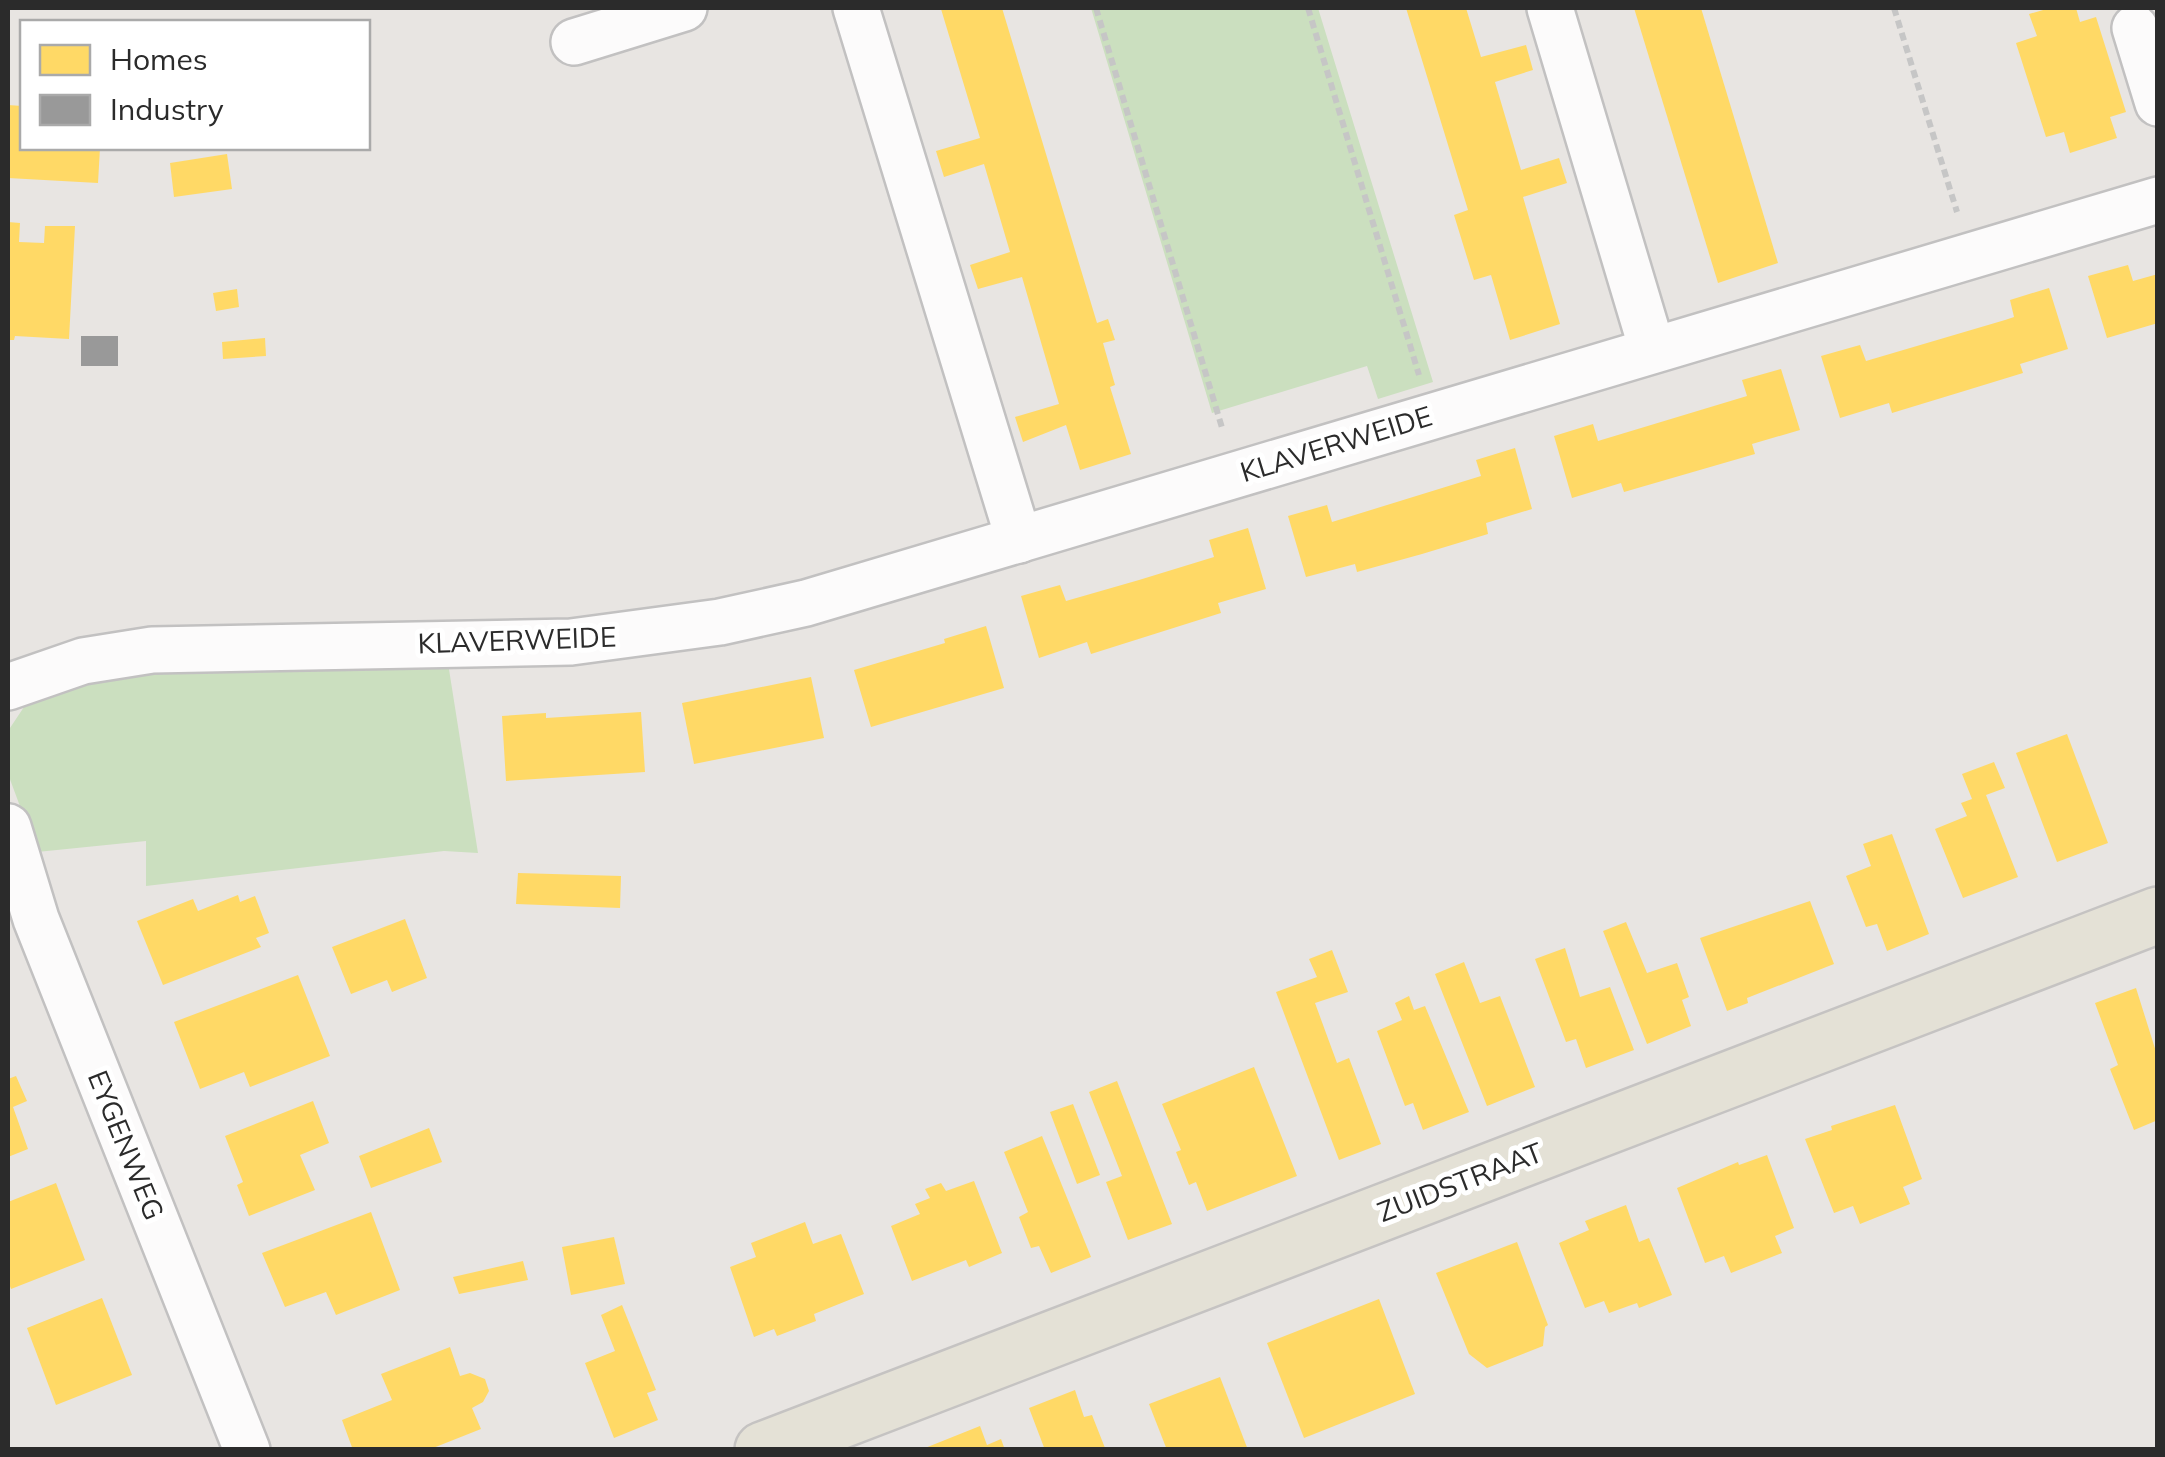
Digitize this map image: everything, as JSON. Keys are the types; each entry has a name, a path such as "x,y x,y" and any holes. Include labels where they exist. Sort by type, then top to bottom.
{"main road":[{"name":"ZUIDSTRAAT","path":"763,1450 2158,915"}],"street":[{"path":"574,42 684,8"},
{"path":"856,8 1019,540"},
{"path":"1550,8 1652,350"},
{"path":"2135,28 2158,103"},
{"name":"KLAVERWEIDE","path":"8,686 84,662 152,650 571,642 644,635 806,603 2158,200"},
{"name":"EYGENWEG","path":"9,834 36,919 247,1450"}],"path":[{"path":"1096,8 1236,476"},
{"path":"1308,8 1431,414"},
{"path":"1894,8 1970,256"}],"green space":[{"path":"1091,8 1318,8 1433,382 1378,399 1367,366 1212,413"},
{"path":"448,663 478,853 444,851 146,886 146,841 37,852 8,774 8,731 26,704 74,684 138,671"}],"building: Homes":[{"path":"1002,8 1097,323 1108,319 1115,340 1103,343 1115,385 1110,387 1131,454 1080,470 1066,425 1023,442 1015,417 1059,404 1022,277 978,289 970,265 1010,252 984,164 944,177 936,151 980,138 941,9"},
{"path":"1406,8 1466,8 1481,57 1526,45 1533,70 1495,82 1521,170 1559,158 1567,183 1523,197 1560,324 1510,340 1491,275 1474,280 1454,215 1468,210"},
{"path":"1634,8 1701,8 1778,263 1718,283"},
{"path":"2050,8 2076,8 2080,22 2096,17 2126,112 2110,117 2117,138 2070,153 2064,132 2046,137 2016,43 2037,36 2029,14"},
{"path":"8,105 20,106 20,150 100,150 98,183 8,178"},
{"path":"227,154 232,189 174,197 170,163"},
{"path":"8,222 20,223 19,242 44,243 45,226 75,226 69,339 15,336 8,340"},
{"path":"2128,265 2133,281 2158,274 2158,323 2107,338 2088,276"},
{"path":"2049,288 2068,349 2020,364 2023,373 1892,413 1889,403 1840,418 1821,356 1860,345 1866,361 2005,320 2014,317 2010,300"},
{"path":"237,289 239,307 216,311 213,293"},
{"path":"265,338 266,356 223,359 222,342"},
{"path":"1781,369 1800,430 1752,444 1755,454 1624,492 1621,483 1572,498 1554,436 1593,424 1598,441 1747,396 1742,380"},
{"path":"1515,448 1532,509 1486,523 1488,534 1422,554 1357,572 1355,564 1306,577 1288,516 1327,505 1332,522 1481,476 1476,460"},
{"path":"1248,528 1266,589 1218,603 1221,613 1091,654 1087,642 1039,658 1021,596 1060,585 1066,601 1139,580 1214,557 1209,540"},
{"path":"986,626 1004,688 871,727 854,670 945,643 944,639"},
{"path":"811,677 824,738 694,764 682,703"},
{"path":"641,712 645,772 506,781 502,716 546,713 546,718"},
{"path":"2067,734 2108,843 2057,862 2016,753"},
{"path":"1994,762 2005,788 1986,795 2018,877 1963,898 1935,829 1967,816 1961,803 1972,799 1962,774"},
{"path":"1892,834 1929,934 1887,951 1877,924 1866,927 1846,876 1871,866 1863,844"},
{"path":"518,873 621,876 620,908 516,904"},
{"path":"238,895 240,902 255,896 269,933 256,938 261,947 163,985 137,921 193,899 198,911"},
{"path":"1810,901 1834,964 1747,998 1748,1003 1727,1011 1700,938"},
{"path":"405,919 427,978 392,992 387,980 351,994 332,947"},
{"path":"1626,922 1647,973 1677,963 1689,997 1682,1000 1691,1026 1647,1044 1603,931"},
{"path":"1565,948 1580,997 1610,987 1634,1050 1586,1068 1576,1039 1566,1042 1535,959"},
{"path":"1332,950 1348,992 1315,1003 1337,1063 1349,1058 1381,1144 1339,1160 1276,992 1317,977 1309,959"},
{"path":"1464,962 1480,1003 1500,996 1535,1087 1487,1106 1435,974"},
{"path":"298,975 330,1056 250,1087 244,1072 200,1089 174,1022"},
{"path":"2136,988 2158,1058 2158,1120 2134,1130 2110,1069 2118,1065 2095,1003"},
{"path":"1409,996 1414,1010 1425,1006 1469,1112 1423,1130 1413,1103 1405,1106 1377,1031 1402,1020 1395,1003"},
{"path":"1254,1067 1297,1176 1207,1211 1196,1182 1189,1185 1176,1152 1181,1150 1162,1104"},
{"path":"16,1076 27,1101 13,1107 28,1149 8,1157 8,1079"},
{"path":"1117,1081 1172,1224 1128,1240 1106,1182 1122,1176 1089,1092"},
{"path":"313,1101 329,1143 300,1155 315,1190 249,1216 237,1185 243,1182 225,1136"},
{"path":"1073,1104 1100,1175 1077,1184 1050,1112"},
{"path":"1895,1105 1922,1179 1903,1187 1910,1204 1860,1224 1853,1206 1834,1213 1805,1139"},
{"path":"429,1128 442,1162 371,1188 359,1156"},
{"path":"1042,1136 1091,1257 1051,1273 1039,1246 1031,1248 1019,1217 1028,1212 1004,1152"},
{"path":"1767,1155 1794,1228 1775,1236 1782,1253 1731,1273 1724,1256 1705,1263 1677,1188 1738,1162 1739,1165"},
{"path":"974,1181 1002,1253 969,1267 966,1260 912,1281 891,1226 920,1214 915,1204 930,1198 925,1189 941,1183 946,1191"},
{"path":"56,1183 85,1260 11,1289 8,1202"},
{"path":"1626,1205 1639,1242 1649,1238 1672,1295 1639,1308 1637,1303 1609,1313 1604,1301 1585,1308 1559,1243 1589,1230 1585,1221"},
{"path":"371,1212 400,1290 336,1315 326,1292 285,1307 262,1253"},
{"path":"805,1222 813,1244 841,1234 864,1294 814,1314 816,1321 777,1336 774,1329 754,1337 730,1267 756,1257 751,1243"},
{"path":"614,1237 625,1284 571,1295 562,1247"},
{"path":"1517,1242 1548,1325 1543,1346 1487,1368 1469,1354 1436,1273"},
{"path":"523,1261 528,1280 459,1294 453,1277"},
{"path":"102,1298 132,1375 56,1405 27,1328"},
{"path":"1379,1299 1415,1394 1304,1438 1267,1343"},
{"path":"622,1305 656,1390 647,1393 658,1420 614,1438 585,1363 615,1351 601,1315"},
{"path":"450,1347 460,1376 470,1373 485,1379 489,1391 483,1402 472,1408 481,1429 428,1450 353,1450 342,1420 392,1400 381,1374"},
{"path":"1220,1377 1248,1450 1167,1450 1149,1404"},
{"path":"1075,1390 1084,1417 1092,1415 1105,1448 1045,1450 1029,1408"},
{"path":"980,1426 987,1445 1001,1439 1005,1450 920,1450"}],"building: Industry":[{"path":"81,336 118,336 118,366 81,366"}]}
